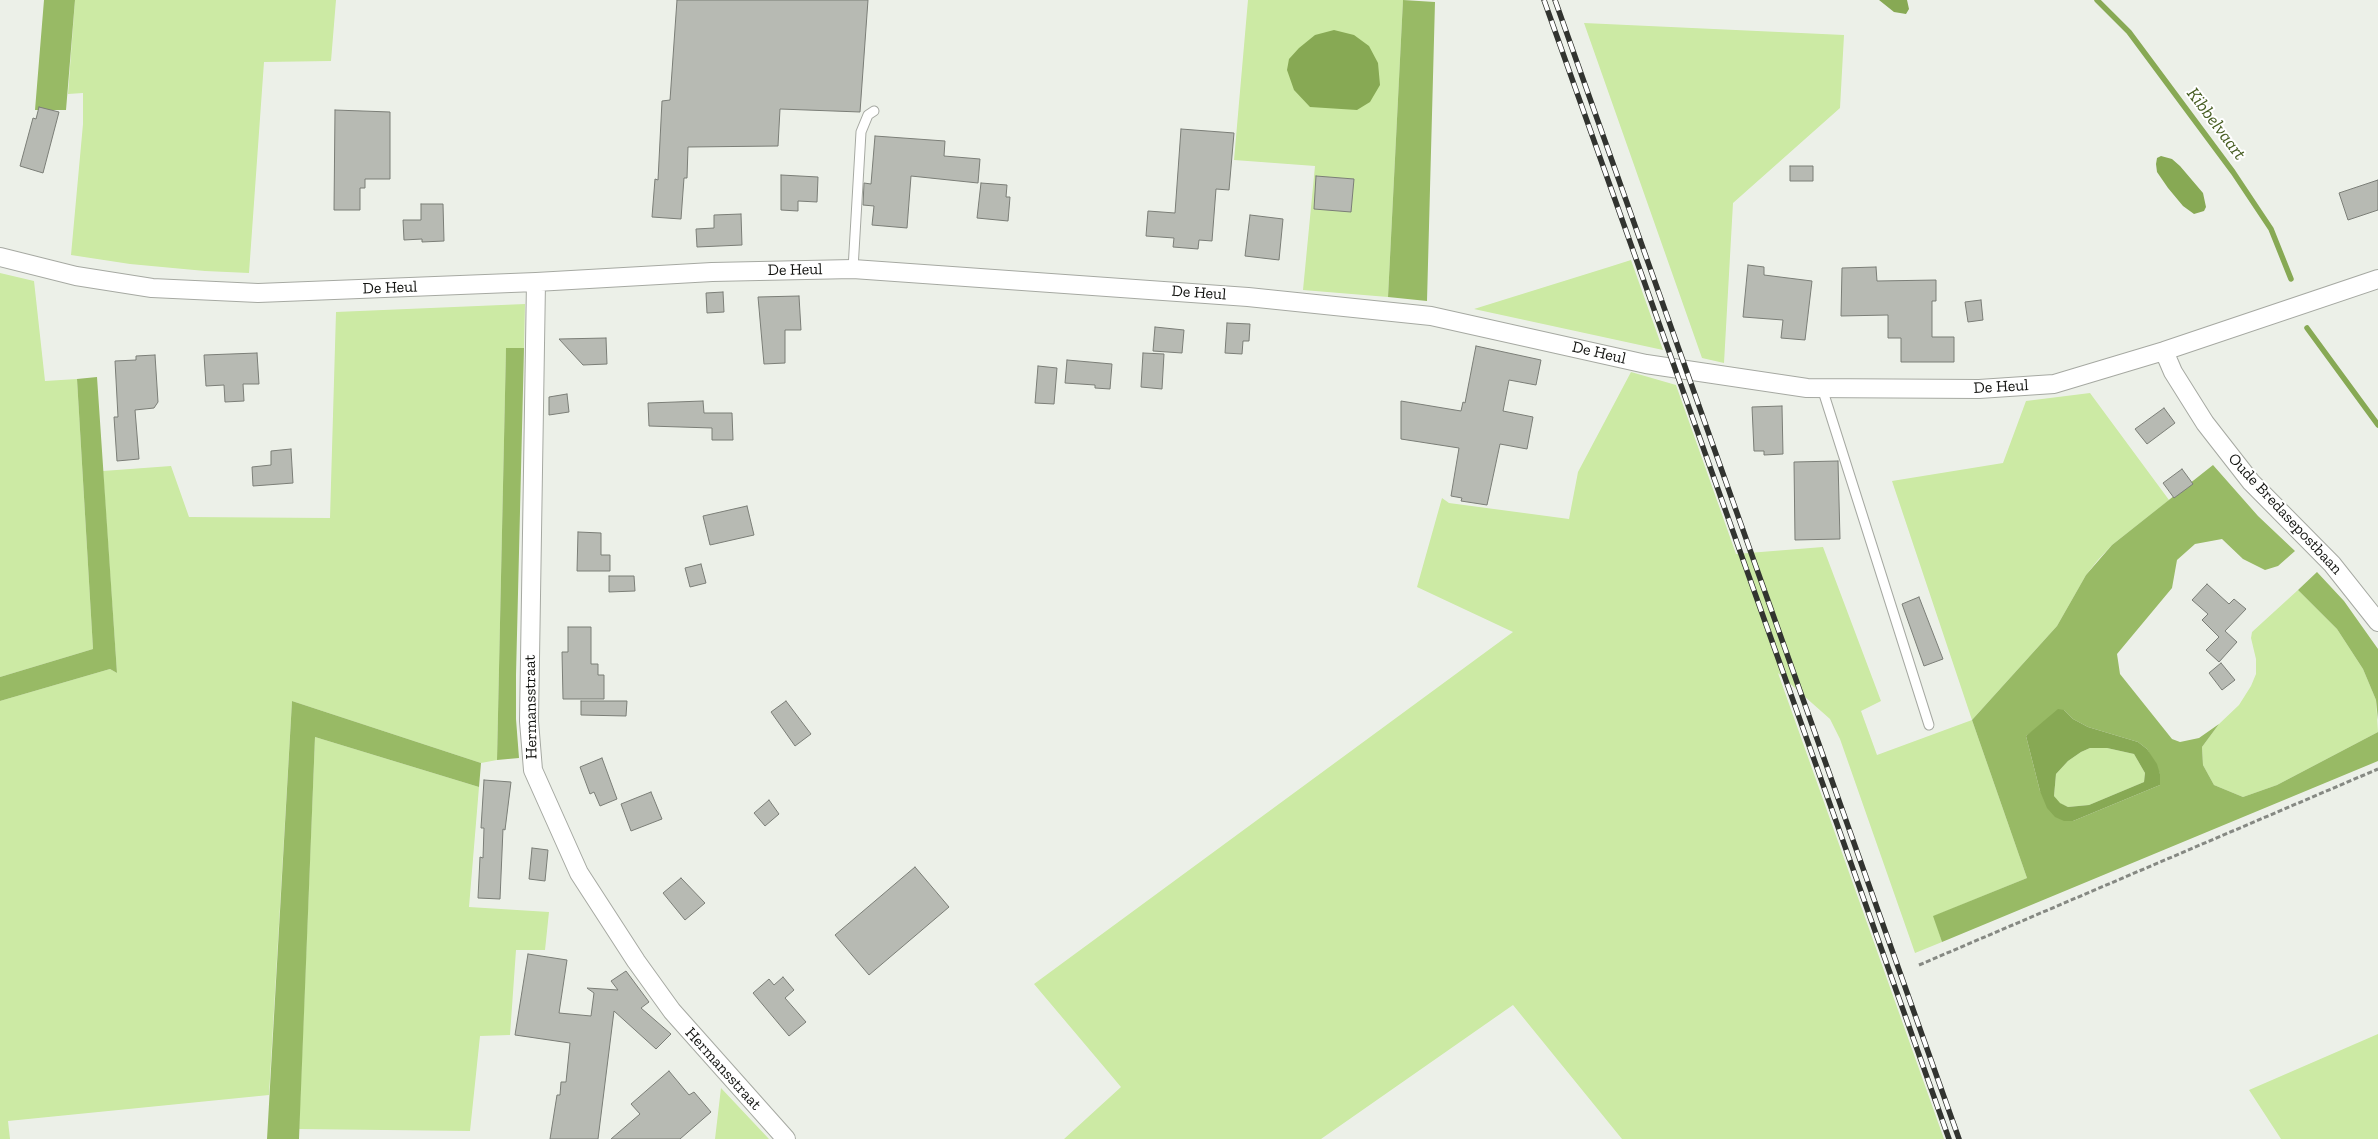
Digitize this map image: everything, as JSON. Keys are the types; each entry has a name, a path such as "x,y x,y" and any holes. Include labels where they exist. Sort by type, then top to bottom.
{"street":[{"name":"De Heul","path":"0,257 76,276 152,288 258,293 536,282 712,272 853,269 1248,297 1432,316 1646,364 1788,386 1822,388 1979,389 2054,384 2164,351 2378,279"},
{"name":"Hermansstraat","path":"536,282 528,721 533,770 579,873 636,961 672,1011 786,1139"},
{"name":"Oude Bredasepostbaan","path":"2164,351 2173,372 2205,423 2245,475 2332,564 2378,622"}],"lane":[{"path":"853,269 861,132 868,115 874,111"},
{"path":"1822,388 1929,725"}],"path":[{"path":"1919,965 2378,769"}],"shaded area":[{"path":"44,0 75,0 66,110 35,110"},
{"path":"75,0 336,0 331,61 264,62 249,273 130,264 71,255 83,124 83,93 68,94"},
{"path":"1248,0 1403,0 1388,297 1303,290 1315,166 1234,160"},
{"path":"1403,0 1435,2 1427,301 1388,297"},
{"path":"1879,0 1907,0 1909,9 1906,14 1894,12"},
{"path":"1584,23 1844,35 1840,108 1733,203 1724,363 1702,358"},
{"path":"1334,30 1354,35 1369,46 1378,63 1380,85 1370,102 1357,110 1310,107 1294,90 1287,70 1289,59 1299,48 1315,35"},
{"path":"2161,156 2172,159 2180,166 2203,193 2206,207 2204,211 2194,214 2183,206 2168,188 2157,172 2157,158"},
{"path":"1631,260 1663,350 1474,309 1609,267"},
{"path":"0,273 34,281 45,381 77,379 93,649 0,677"},
{"path":"525,304 524,348 506,349 497,760 481,763 292,701 269,1095 8,1121 10,1139 0,1139 0,701 110,669 117,673 103,471 171,466 189,517 330,518 336,312"},
{"path":"506,348 524,348 516,675 516,719 519,758 497,760"},
{"path":"1631,372 1676,385 1736,554 1823,547 1881,701 1861,711 1877,755 1972,720 2027,878 1934,916 1942,942 1915,953 1840,739 1830,719 1778,673 1944,1139 1622,1139 1513,1005 1321,1139 1064,1139 1121,1087 1034,984 1513,632 1417,587 1442,498 1449,503 1569,519 1578,472"},
{"path":"97,377 117,673 110,669 0,701 0,677 93,649 77,379"},
{"path":"2090,393 2169,500 2112,545 2098,560 2086,575 2057,626 1972,720 1892,481 2003,463 2026,401"},
{"path":"2213,465 2258,516 2295,551 2278,566 2265,570 2243,559 2222,539 2195,544 2177,560 2172,588 2117,654 2120,674 2172,739 2180,742 2199,738 2219,724 2202,747 2203,765 2214,785 2243,797 2277,785 2378,732 2378,761 1942,942 1933,916 2027,878 1972,720 2057,626 2086,575 2112,545","holes":["2064,710 2073,719 2088,727 2138,742 2147,749 2160,774 2160,785 2073,821 2040,791 2026,736"]},
{"path":"2317,572 2344,601 2378,649 2378,720 2376,700 2363,669 2337,629 2298,590"},
{"path":"2298,590 2337,629 2363,669 2376,700 2378,732 2277,785 2243,797 2214,785 2203,765 2202,747 2219,724 2239,705 2251,686 2256,674 2256,659 2251,638 2252,632"},
{"path":"292,701 481,763 479,787 315,737 299,1139 267,1139"},
{"path":"2058,709 2064,710 2073,719 2088,727 2138,742 2147,749 2157,764 2160,774 2160,785 2073,821 2064,821 2055,817 2047,808 2040,791 2026,736","holes":["2090,748 2107,748 2134,754 2145,773 2144,782 2089,805 2068,807 2060,803 2054,796 2056,774 2068,761 2081,752"]},
{"path":"315,737 479,787 469,907 549,912 545,950 516,950 510,1035 480,1036 470,1131 299,1129"},
{"path":"2090,748 2107,748 2134,754 2145,773 2144,782 2089,805 2068,807 2059,803 2054,796 2056,774 2068,761"},
{"path":"2378,1034 2378,1139 2281,1139 2249,1090"},
{"path":"721,1088 769,1139 715,1139"}],"building":[{"path":"677,0 868,0 860,112 780,109 778,146 688,147 687,178 684,178 681,219 652,217 655,179 658,180 662,101 670,100"},
{"path":"39,107 59,112 43,173 20,166 33,118 36,119"},
{"path":"335,110 390,112 390,179 365,179 365,188 360,188 360,210 334,210"},
{"path":"1181,129 1234,133 1229,190 1216,189 1212,241 1199,240 1198,249 1173,247 1174,238 1146,236 1148,211 1175,213"},
{"path":"875,136 945,141 944,156 980,159 978,183 911,176 907,228 872,225 874,206 863,205 864,183 871,184"},
{"path":"1790,166 1813,166 1813,181 1790,181"},
{"path":"781,175 818,177 817,202 798,201 798,211 781,210"},
{"path":"1316,176 1354,179 1351,212 1314,209"},
{"path":"2378,180 2378,210 2348,220 2339,193"},
{"path":"981,183 1007,185 1006,197 1010,197 1008,221 977,218"},
{"path":"421,204 443,204 444,241 422,242 422,239 404,240 403,220 421,220"},
{"path":"741,214 742,245 697,247 696,229 714,228 714,215"},
{"path":"1250,215 1283,219 1279,260 1245,256"},
{"path":"1748,265 1764,267 1764,275 1812,281 1805,340 1781,338 1783,320 1743,317"},
{"path":"1876,267 1877,281 1936,280 1936,301 1932,301 1932,337 1954,337 1954,362 1901,362 1901,338 1888,338 1888,315 1841,316 1842,268"},
{"path":"723,292 724,312 707,313 706,293"},
{"path":"799,296 801,330 785,330 785,363 764,364 758,297"},
{"path":"1981,300 1983,320 1968,322 1965,302"},
{"path":"1227,323 1250,324 1249,341 1243,341 1242,354 1225,353"},
{"path":"1155,327 1184,330 1182,353 1153,351"},
{"path":"606,338 607,364 583,365 559,339"},
{"path":"1476,346 1541,360 1536,385 1509,380 1503,411 1533,417 1527,449 1500,444 1487,505 1461,501 1462,498 1451,496 1459,448 1401,439 1401,401 1461,411 1463,402 1465,403"},
{"path":"257,353 259,384 243,384 244,401 225,402 224,385 206,386 204,355"},
{"path":"1143,353 1164,354 1162,389 1141,387"},
{"path":"155,355 158,402 154,408 135,410 139,459 117,461 114,417 118,417 115,361 136,360 136,356"},
{"path":"1067,360 1112,364 1110,389 1095,388 1095,385 1065,383"},
{"path":"1038,366 1057,368 1054,404 1035,403"},
{"path":"567,394 569,412 549,415 549,397"},
{"path":"703,401 704,413 732,413 733,440 712,440 712,428 649,426 648,403"},
{"path":"1782,406 1783,454 1764,455 1764,451 1754,451 1752,407"},
{"path":"2164,408 2175,423 2147,444 2135,429"},
{"path":"291,449 293,483 253,486 252,467 271,465 271,451"},
{"path":"1838,461 1840,539 1795,540 1794,462"},
{"path":"2182,469 2193,484 2174,498 2163,483"},
{"path":"747,506 754,535 710,545 703,516"},
{"path":"578,532 601,533 601,555 610,555 610,571 577,571"},
{"path":"701,564 706,583 690,587 685,568"},
{"path":"609,576 634,576 635,591 609,592"},
{"path":"2207,584 2229,604 2234,599 2246,609 2225,631 2237,642 2219,662 2206,650 2219,637 2202,620 2208,614 2192,600"},
{"path":"1919,597 1943,659 1924,666 1902,604"},
{"path":"568,627 591,627 591,664 598,664 598,675 604,675 604,699 563,699 562,652 568,652"},
{"path":"2221,663 2235,680 2222,690 2209,673"},
{"path":"581,701 627,701 626,716 581,715"},
{"path":"786,701 811,734 795,746 771,712"},
{"path":"602,758 617,799 600,806 594,792 590,794 580,767"},
{"path":"484,780 511,782 505,830 503,829 500,899 478,898 480,857 483,858 484,828 481,828"},
{"path":"651,792 662,819 631,831 621,804"},
{"path":"769,800 779,814 765,826 754,813"},
{"path":"532,848 548,850 545,881 529,879"},
{"path":"915,867 949,907 869,975 835,935"},
{"path":"681,878 705,903 685,920 663,893"},
{"path":"528,954 567,960 559,1013 591,1016 594,993 587,988 618,990 611,981 626,971 649,1002 641,1008 671,1034 656,1049 614,1011 598,1139 550,1139 557,1095 560,1095 561,1082 566,1082 570,1043 515,1035"},
{"path":"783,977 794,990 785,998 806,1022 789,1036 753,993 769,979 774,985"},
{"path":"669,1071 689,1095 694,1092 711,1112 680,1139 611,1139 640,1114 631,1104"}],"waterway":[{"name":"Kibbelvaart","path":"2097,0 2129,32 2233,172 2271,229 2291,279"},
{"name":"Kibbelvaart","path":"2307,328 2378,425"}],"railway":[{"path":"1544,0 1949,1139"},
{"path":"1555,0 1959,1139"}]}
